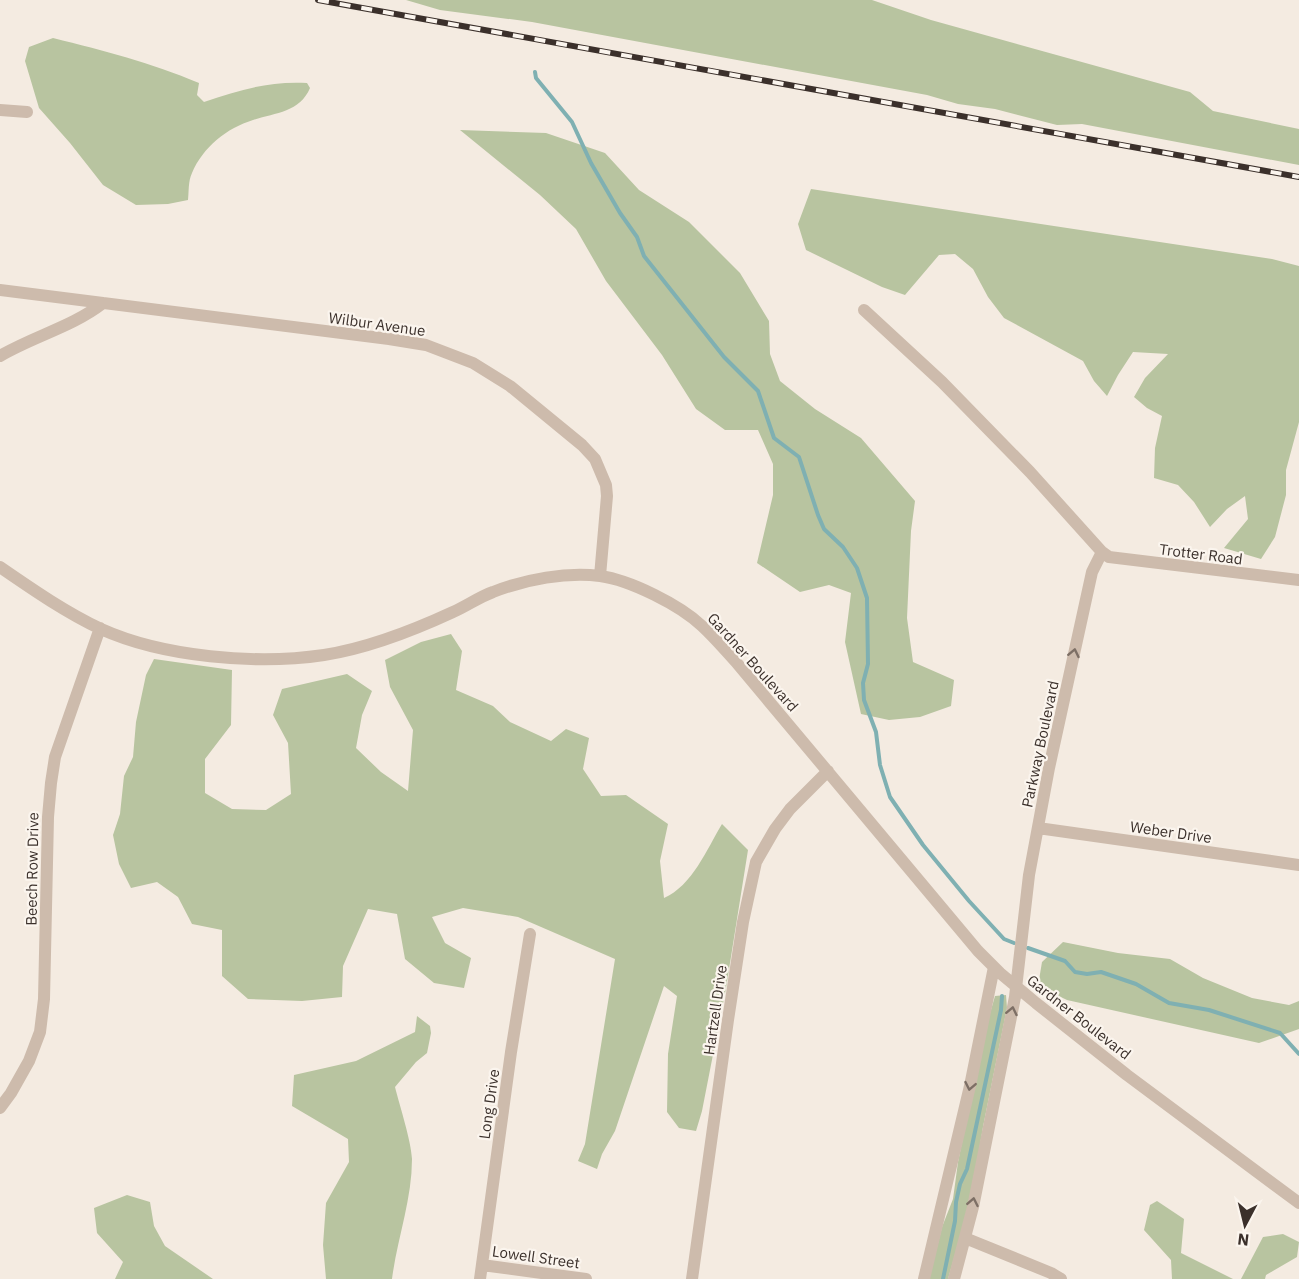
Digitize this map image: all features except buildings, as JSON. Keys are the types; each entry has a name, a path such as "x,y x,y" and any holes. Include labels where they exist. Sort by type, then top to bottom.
{"street":[{"path":"0,110 27,112"},
{"name":"Wilbur Avenue","path":"0,290 426,345 473,363 510,386 558,424 595,459 602,473 607,496 600,576"},
{"path":"0,356 30,340 87,316 104,303"},
{"path":"864,310 942,382 1030,472 1102,552"},
{"name":"Trotter Road","path":"1102,552 1114,559 1299,580"},
{"name":"Parkway Boulevard","path":"954,1279 965,1238 1016,987 1029,875 1038,828 1092,572 1102,552"},
{"name":"Gardner Boulevard","path":"0,567 64,609 124,638 155,646 242,659 325,655 404,633 487,594 514,585 567,576 600,576 660,598 701,625 736,662 994,967 1127,1075 1299,1203"},
{"name":"Beech Row Drive","path":"0,1108 29,1061 40,1032 44,999 48,817 51,783 55,757 100,628"},
{"name":"Hartzell Drive","path":"692,1279 743,922 756,862 775,829 790,809 828,771"},
{"name":"Weber Drive","path":"1038,828 1299,865"},
{"name":"Long Drive","path":"480,1279 511,1052 530,934"},
{"path":"924,1279 970,1086 994,967"},
{"path":"965,1238 1061,1279"},
{"name":"Lowell Street","path":"482,1265 586,1279"}],"green space":[{"path":"406,0 872,0 931,20 1190,92 1213,111 1299,129 1299,165 1082,124 1057,125 927,95 532,22 440,10"},
{"path":"53,38 145,63 199,83 197,95 204,102 267,85 307,83 310,88 306,96 293,107 234,128 209,147 192,173 188,200 168,204 136,205 103,185 39,108 25,61 29,47"},
{"path":"460,130 546,133 605,153 639,190 689,222 740,273 769,321 770,354 780,381 815,409 861,438 915,501 911,531 907,618 913,662 954,680 951,706 920,717 889,720 861,714 845,642 851,593 829,585 800,592 757,563 773,495 773,464 758,430 725,430 696,409 662,355 606,281 576,229 540,195"},
{"path":"811,189 1272,259 1299,266 1299,422 1286,470 1286,495 1275,537 1261,559 1224,548 1248,519 1245,496 1227,509 1210,527 1194,502 1178,485 1154,478 1155,448 1162,416 1147,408 1134,397 1145,378 1168,354 1133,352 1107,396 1094,381 1083,361 1004,318 988,297 973,269 955,254 939,255 905,295 882,287 806,250 798,224"},
{"path":"451,634 462,651 456,690 493,706 510,722 551,741 566,729 589,738 583,769 601,796 626,795 668,824 660,861 664,898 683,885 691,876 722,824 748,850 726,988 696,1131 679,1128 667,1112 668,1054 677,996 664,986 615,1131 602,1154 597,1169 578,1161 585,1144 615,959 518,917 463,908 432,917 445,943 471,958 464,988 434,983 405,959 397,914 368,909 343,966 342,997 302,1001 248,999 222,976 222,930 192,924 178,897 157,882 131,888 119,864 113,835 120,814 124,776 133,757 136,722 146,675 154,659 232,670 231,725 205,759 205,793 232,809 266,810 291,794 288,743 273,715 282,689 347,674 372,691 362,715 356,748 381,772 408,791 413,730 390,687 385,660 421,642"},
{"path":"1063,942 1118,953 1170,959 1203,978 1252,998 1289,1005 1299,1001 1299,1029 1259,1043 1067,1000 1038,986 1042,962"},
{"path":"1006,995 1007,1008 971,1199 948,1279 929,1279 942,1227 953,1199 958,1162 985,1031 995,996"},
{"path":"417,1016 430,1026 431,1033 427,1053 416,1062 395,1087 408,1133 412,1159 410,1189 392,1279 326,1279 323,1245 326,1203 349,1162 348,1139 292,1106 294,1075 356,1061 415,1032"},
{"path":"127,1195 150,1202 154,1226 165,1246 213,1279 115,1279 123,1262 97,1233 94,1208"},
{"path":"1157,1201 1184,1219 1181,1253 1233,1279 1172,1279 1171,1260 1144,1230 1150,1205"},
{"path":"1283,1234 1299,1242 1297,1257 1266,1275 1265,1279 1241,1279 1263,1237"}],"waterway":[{"path":"535,72 536,78 572,122 591,163 637,237 644,256 724,357 758,391 774,438 799,457 824,529 843,547 857,568 867,598 868,664 863,683 864,700 876,732 880,765 890,797 923,845 969,901 1004,939 1014,943"},
{"path":"1028,948 1065,961 1075,972 1087,974 1101,972 1136,984 1169,1003 1209,1010 1280,1033 1299,1054"},
{"path":"943,1279 955,1221 956,1202 960,1184 967,1169 1002,996"}],"railway":[{"path":"318,0 1299,177"}]}
